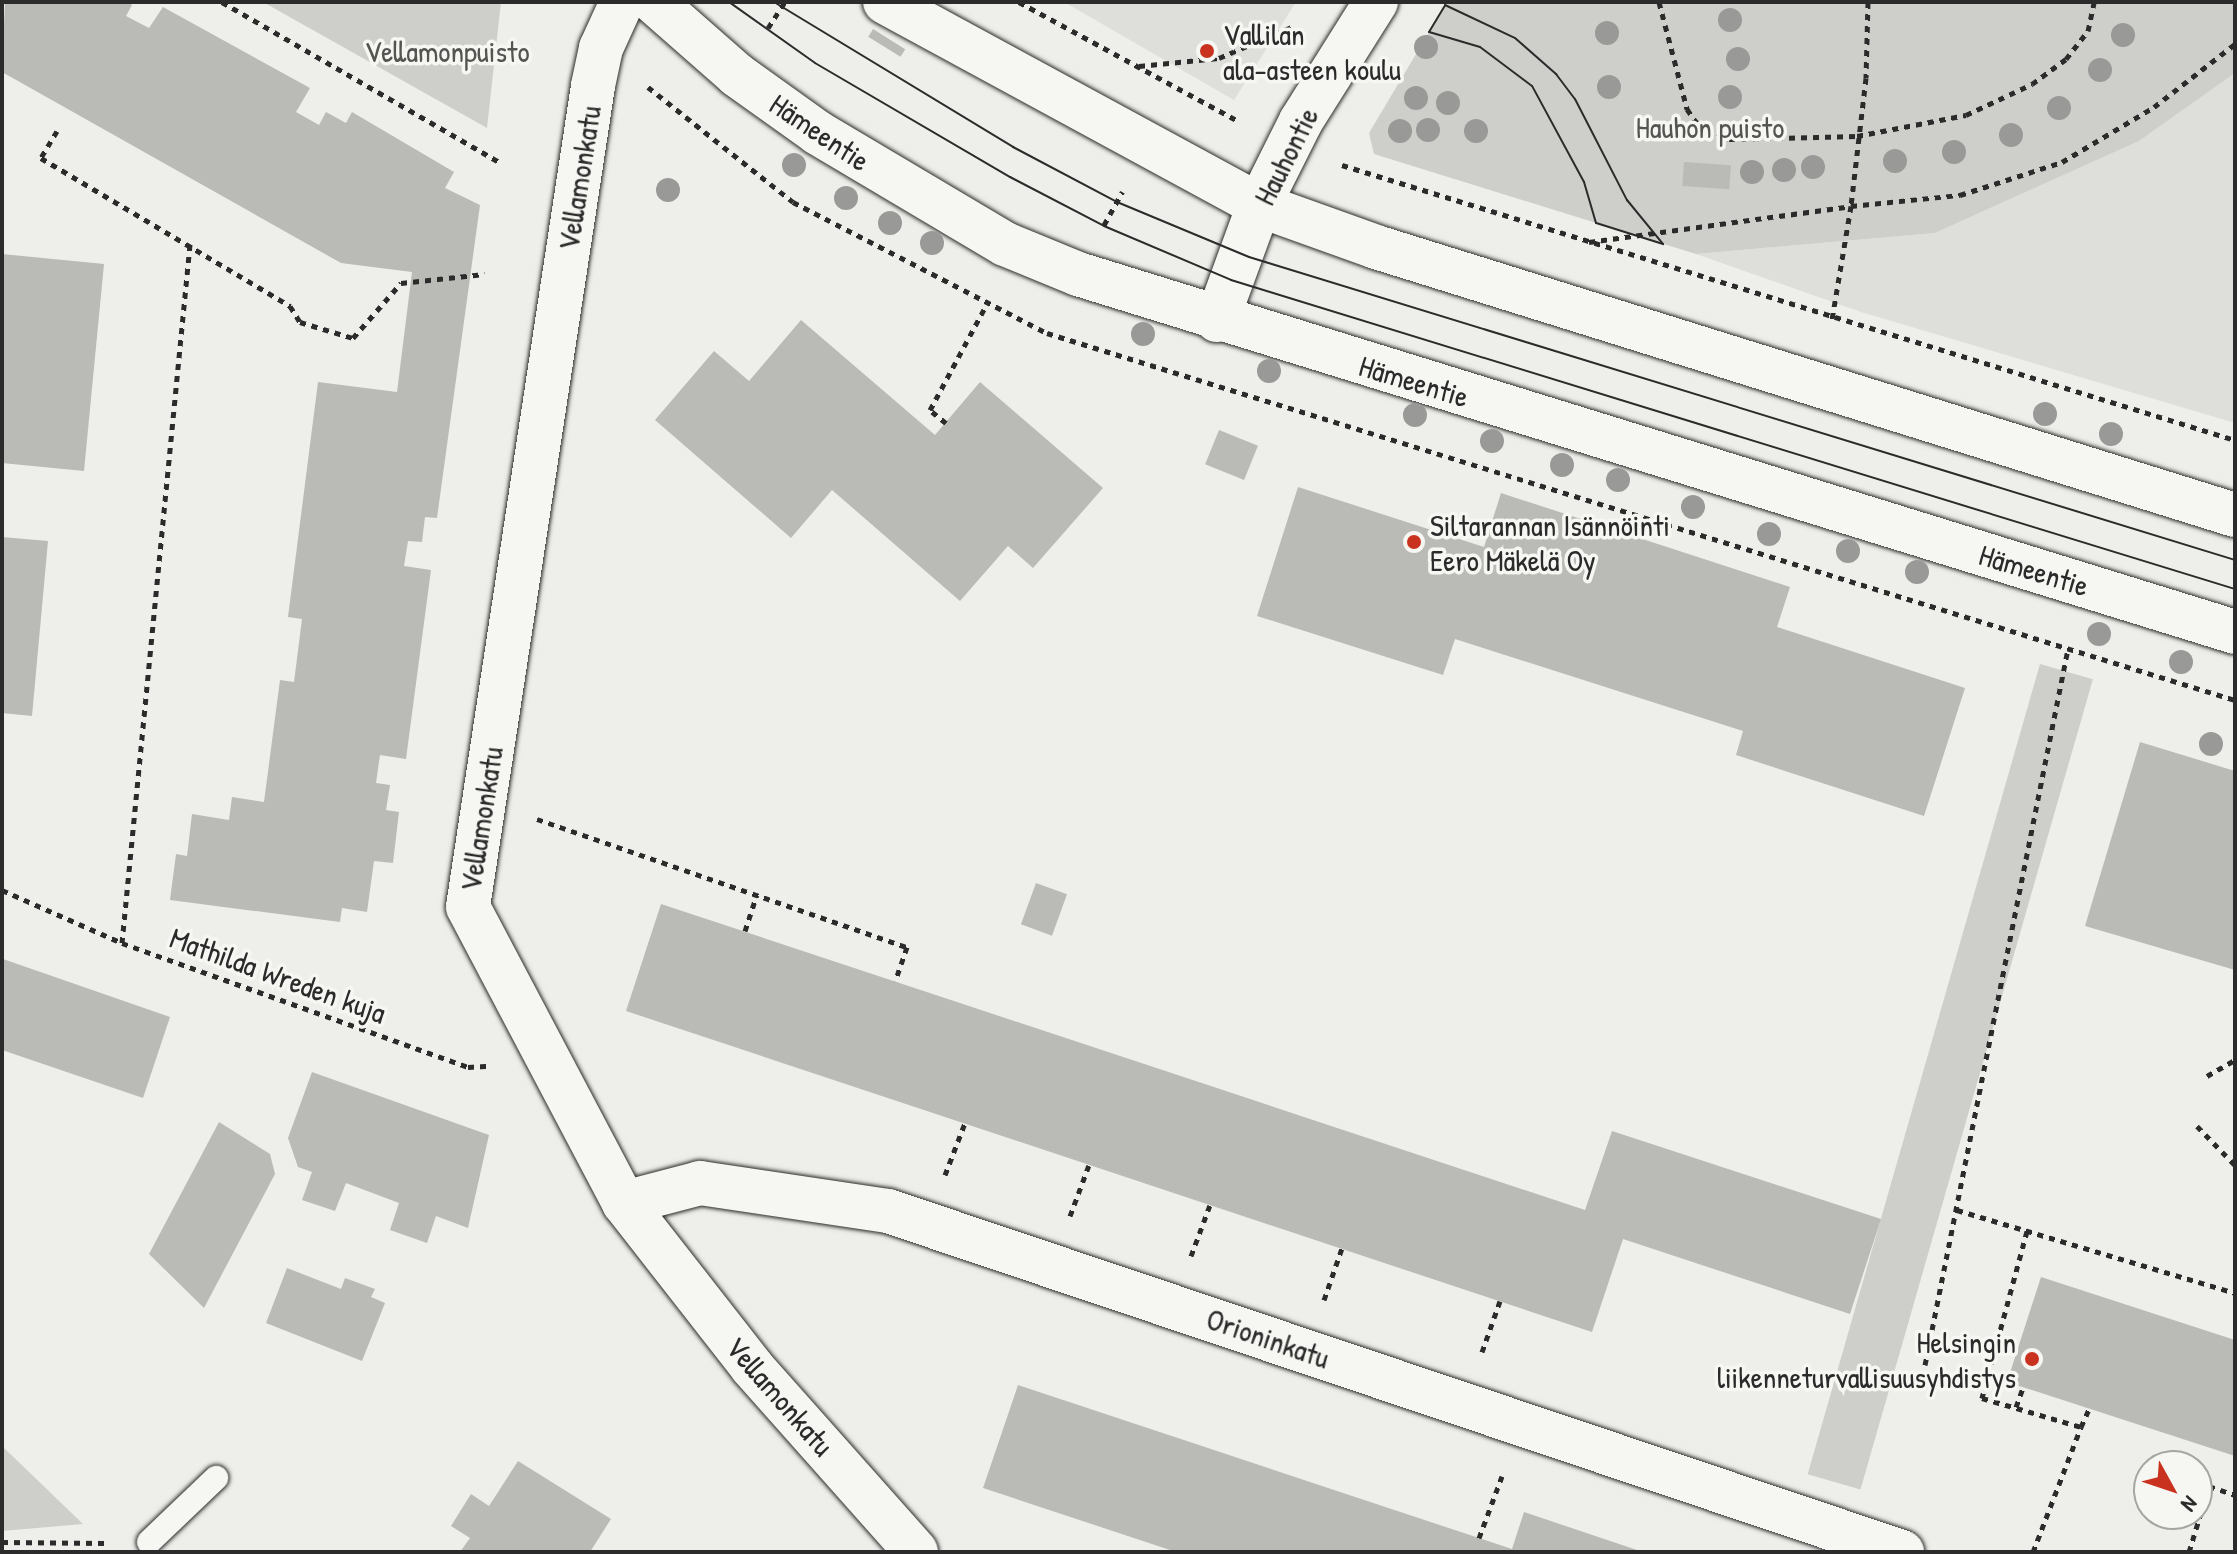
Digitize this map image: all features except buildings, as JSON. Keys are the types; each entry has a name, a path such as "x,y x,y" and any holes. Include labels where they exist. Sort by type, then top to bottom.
{"street":[{"name":"Vellamonkatu","path":"622,2 601,48 593,86 468,907 624,1203 752,1367 916,1552"},
{"name":"Hämeentie","path":"654,2 737,75 856,158 1005,244 1078,274 1217,320 2235,632"},
{"path":"885,2 1147,147 1259,205 1390,251 2235,515"},
{"name":"Hauhontie","path":"1217,320 1259,205 1288,147 1376,2"},
{"name":"Orioninkatu","path":"624,1203 700,1183 787,1192 888,1211 1902,1552"}],"lane":[{"path":"149,1542 216,1478"}],"path":[{"path":"222,2 501,163"},
{"path":"1019,2 1288,147 1584,243 2235,440"},
{"path":"1659,2 1687,109 1696,122 1729,139 1857,136 1966,115 2032,84 2066,59 2088,31 2094,2"},
{"path":"1832,319 1851,206 1866,78 1868,2"},
{"path":"1136,66 1219,58 1295,26"},
{"path":"1584,243 1851,206 1960,195 2062,162 2154,107 2235,44"},
{"path":"1047,333 1178,89"},
{"path":"57,131 41,158 290,306 300,322 353,338 401,283 485,274"},
{"path":"122,943 190,244"},
{"path":"946,423 930,410 988,302"},
{"path":"1925,1365 2068,649"},
{"path":"484,804 907,947 895,981"},
{"name":"Mathilda Wreden kuja","path":"2,890 122,943 468,1067 547,1061"},
{"path":"745,931 757,895"},
{"path":"2207,1076 2235,1060"},
{"path":"943,1180 965,1123"},
{"path":"2197,1126 2235,1165"},
{"path":"1068,1221 1089,1165"},
{"path":"1188,1261 1210,1205"},
{"path":"1957,1210 2235,1293"},
{"path":"2027,1231 1982,1398 2081,1427"},
{"path":"1322,1305 1342,1248"},
{"path":"1480,1358 1500,1301"},
{"path":"2016,1407 2023,1388"},
{"path":"2033,1552 2089,1409"},
{"path":"1479,1538 1507,1464"},
{"path":"2189,1552 2209,1486 2235,1495"},
{"path":"2,1542 149,1542"}],"shaded area":[{"name":"Vallilan ala-asteen koulu","path":"1064,2 1296,2 1234,100"},
{"path":"2235,73 2235,423 1861,312 1696,254 1935,233 2139,141"}],"green space":[{"name":"Vellamonpuisto","path":"263,2 501,2 487,128"},
{"name":"Hauhon puisto","path":"1447,2 2235,2 2235,73 2139,141 1935,233 1696,254 1374,154 1369,133"},
{"path":"2040,664 2093,679 1861,1490 1808,1474"},
{"path":"2,1446 83,1524 2,1531"}],"tram line":[{"path":"729,2 815,63 1010,177 1104,226 1231,280 2235,589"},
{"path":"774,2 1013,147 1117,202 1249,257 2235,560"},
{"path":"1445,5 1515,38 1556,74 1575,99 1627,200 1663,244 1596,223 1584,182 1532,86 1480,47 1429,32 1445,5"}],"place":[{"name":"Vallilan ala-asteen koulu","path":"1207,51"},
{"name":"Siltarannan Isännöinti Eero Mäkelä Oy","path":"1414,542"},
{"name":"Helsingin liikenneturvallisuusyhdistys","path":"2032,1359"}]}
